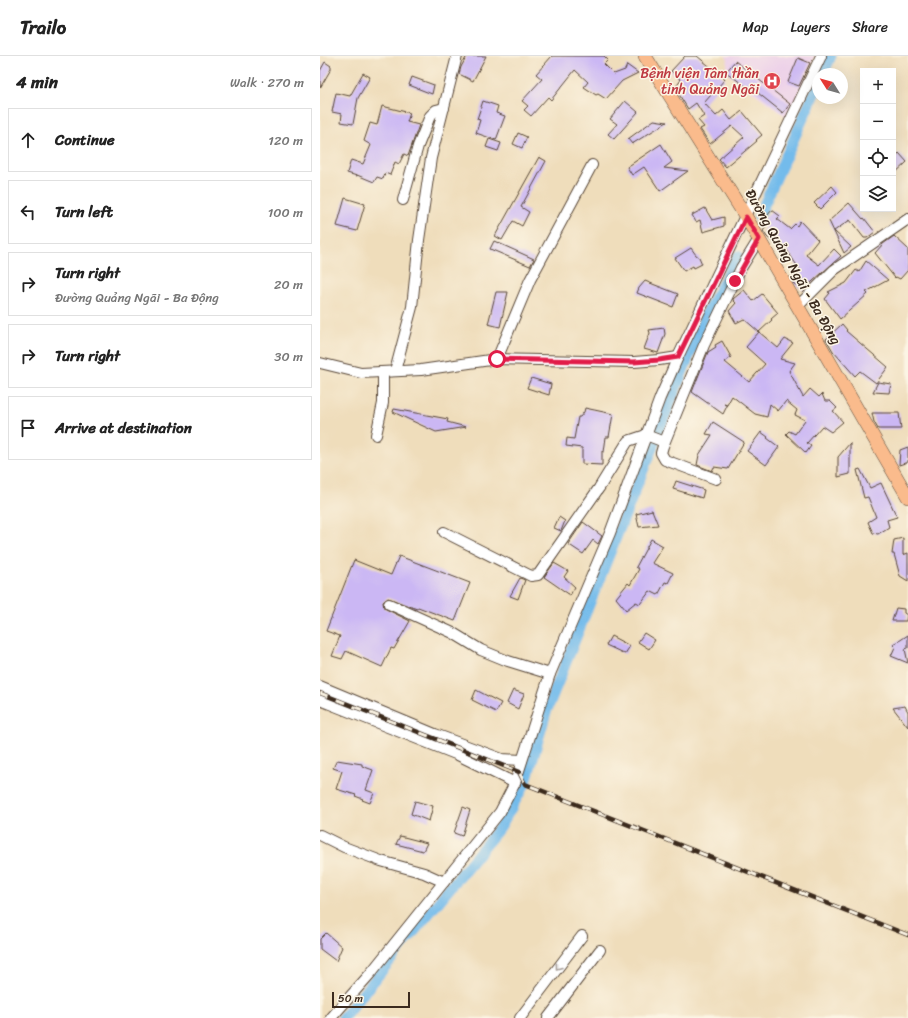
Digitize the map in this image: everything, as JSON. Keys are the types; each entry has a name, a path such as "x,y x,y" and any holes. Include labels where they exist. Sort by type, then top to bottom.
{"main road":[{"name":"Đường Quảng Ngãi - Ba Động","path":"645,56 746,217 908,497"}],"street":[{"path":"394,371 412,307 418,240 431,158 457,56"},
{"path":"716,479 665,460 655,439 660,398 821,56"},
{"path":"402,200 418,146 430,116 436,110 444,108"},
{"path":"497,359 530,280 592,165"},
{"path":"798,306 834,270 908,219"},
{"path":"331,1018 370,974 500,812 515,783 550,674 610,533 655,439 704,345 741,268 759,239"},
{"path":"320,363 361,373 421,370 497,359 634,362 678,357"},
{"path":"376,435 383,403 383,372"},
{"path":"444,532 531,576 538,575 599,488 628,441 655,439"},
{"path":"389,604 453,633 481,650 508,661 550,674"},
{"path":"320,686 480,751 502,759 522,760"},
{"path":"320,700 458,755 515,783"},
{"path":"320,836 380,861 424,874 444,882"},
{"path":"520,1018 582,936"},
{"path":"548,1018 600,950"}],"shaded area":[{"name":"Bệnh viện Tâm thần tỉnh Quảng Ngãi","path":"725,56 815,56 788,118 726,72 728,59"}],"building":[{"path":"467,56 486,56 473,81 459,74"},
{"path":"552,56 604,56 608,60 604,64 614,74 625,70 627,65 638,73 622,81 606,99 598,94 596,95 584,87 588,82 575,70 551,100 548,97 531,116 524,110 528,106 522,101 542,79 536,74"},
{"path":"685,56 697,56 725,79 704,103 716,116 723,110 731,120 742,111 762,135 726,167 719,159 744,137 732,126 710,144 700,129 704,127 698,120 704,116 696,103 688,109 675,88 681,80 671,71"},
{"path":"798,58 810,63 799,86 788,82"},
{"path":"735,61 790,104 783,113 753,89 752,91 726,72"},
{"path":"325,62 331,66 331,69 320,88 320,71"},
{"path":"363,73 370,77 358,98 353,124 341,122 342,114 332,112 336,93 350,96"},
{"path":"412,77 434,85 432,94 409,85"},
{"path":"483,101 498,106 496,113 505,116 496,140 476,133 480,120 477,119"},
{"path":"625,101 638,112 614,139 608,134 617,124 610,119"},
{"path":"382,106 410,113 407,122 419,125 408,156 404,154 399,164 395,162 390,175 385,173 383,179 377,177 374,182 357,175 347,173 351,160 363,164 371,145 364,141 370,123 377,125"},
{"path":"654,120 667,122 632,144 628,139"},
{"path":"518,133 527,137 522,148 513,144"},
{"path":"489,139 501,143 498,151 486,147"},
{"path":"661,144 672,162 664,168 688,171 660,191 644,167 632,175 627,167"},
{"path":"899,153 907,162 896,172 896,156"},
{"path":"539,157 546,161 521,207 529,212 522,226 513,221 502,240 495,236"},
{"path":"832,186 837,192 820,209 814,203"},
{"path":"345,198 365,204 357,231 337,226"},
{"path":"849,203 875,232 867,238 864,238 850,220 834,231 851,247 844,253 829,221"},
{"path":"705,208 712,220 724,217 724,226 703,232 700,220 696,222 692,215"},
{"path":"772,210 780,216 777,219 790,229 795,224 797,226 800,221 818,240 806,255 819,265 834,249 841,256 803,290 793,283 791,279 800,270 786,249 784,251 767,237 763,231 766,227 761,223"},
{"path":"894,236 908,249 908,270 900,279 895,278 875,253 883,244"},
{"path":"494,241 534,259 530,266 490,249"},
{"path":"691,248 699,257 702,264 694,268 693,266 684,271 675,258"},
{"path":"866,261 888,280 866,292 868,294 840,319 825,299 830,293 828,292 846,283 856,270 859,272"},
{"path":"645,281 678,294 673,307 637,293"},
{"path":"744,290 753,301 762,294 778,313 759,332 744,319 736,323 729,311 736,303 733,299"},
{"path":"496,292 508,292 500,327 488,324"},
{"path":"842,324 847,330 846,331 888,367 876,383 860,371 855,376 833,351 826,339"},
{"path":"664,328 665,334 658,353 644,349 650,333 649,330"},
{"path":"759,332 778,348 785,339 793,343 780,359 795,363 789,371 803,397 810,389 819,397 822,394 825,401 830,401 837,408 833,411 843,422 831,432 822,426 807,443 811,446 806,453 786,434 789,431 795,434 805,420 795,415 797,410 786,401 778,411 770,404 767,417 755,414 732,396 727,405 724,404 727,406 723,414 692,392 708,352 722,341 731,357 725,362 749,382 765,364 746,347"},
{"path":"531,378 551,384 549,395 527,388"},
{"path":"878,382 891,384 889,393 873,392"},
{"path":"585,408 613,414 609,437 606,437 604,452 602,451 602,465 582,464 582,448 566,446 567,438 574,439 578,417 580,417 584,412"},
{"path":"394,409 448,419 447,422 466,427 436,432 393,412"},
{"path":"872,413 899,413 901,429 878,429 874,422"},
{"path":"713,422 744,442 728,469 714,467 712,471 697,465 699,455 712,435 706,434"},
{"path":"761,432 779,447 766,465 747,451"},
{"path":"850,443 850,474 838,477 838,457"},
{"path":"908,447 908,462 899,465 900,450"},
{"path":"860,469 870,488 881,483 897,517 887,520 889,527 878,534 873,533 868,522 876,517 868,497 864,498 857,470"},
{"path":"676,481 704,490 702,498 673,489"},
{"path":"652,510 658,525 639,527 636,514"},
{"path":"559,517 565,521 561,531 554,528"},
{"path":"583,522 602,536 598,544 593,540 583,554 568,544"},
{"path":"903,538 903,555 908,553 908,581 900,576 894,554 892,554 894,540"},
{"path":"651,539 663,546 652,563 673,573 668,583 665,582 658,595 650,591 640,604 636,602 626,610 616,598 628,583 630,585 639,569 636,567"},
{"path":"399,556 470,583 455,621 418,607 417,609 388,598 383,602 384,608 410,621 394,649 391,648 382,667 346,651 342,659 332,656 340,636 326,631 354,560 391,575"},
{"path":"554,563 568,571 564,577 575,587 570,595 544,577"},
{"path":"520,578 525,580 518,599 510,596"},
{"path":"896,608 904,609 904,613 907,615 906,621 892,621"},
{"path":"644,633 655,640 649,649 638,642"},
{"path":"908,635 908,648 905,649 908,663 891,656 895,647 893,645"},
{"path":"611,636 630,646 625,654 606,645"},
{"path":"476,690 501,703 496,712 472,700"},
{"path":"513,690 524,694 518,709 507,703"},
{"path":"905,706 908,712 908,727 893,708"},
{"path":"337,760 362,764 362,766 373,770 366,790 374,793 370,803 355,796 356,795 336,789 342,771 333,768"},
{"path":"415,801 433,806 429,821 411,814"},
{"path":"463,807 470,810 462,836 454,833"},
{"path":"400,836 427,843 423,851 396,844"},
{"path":"326,933 342,947 336,961 320,949 320,939"}],"waterway":[{"path":"826,68 831,56"},
{"path":"759,216 812,98"},
{"path":"343,1018 500,827 525,784 546,712 705,316 738,256"}],"railway":[{"path":"320,693 519,772 525,784 908,935"}],"place":[{"name":"Bệnh viện Tâm thần tỉnh Quảng Ngãi","path":"772,81"}],"route":[{"path":"497,359 526,358 634,362 678,357 746,217 759,239 741,268 735,281"}]}
